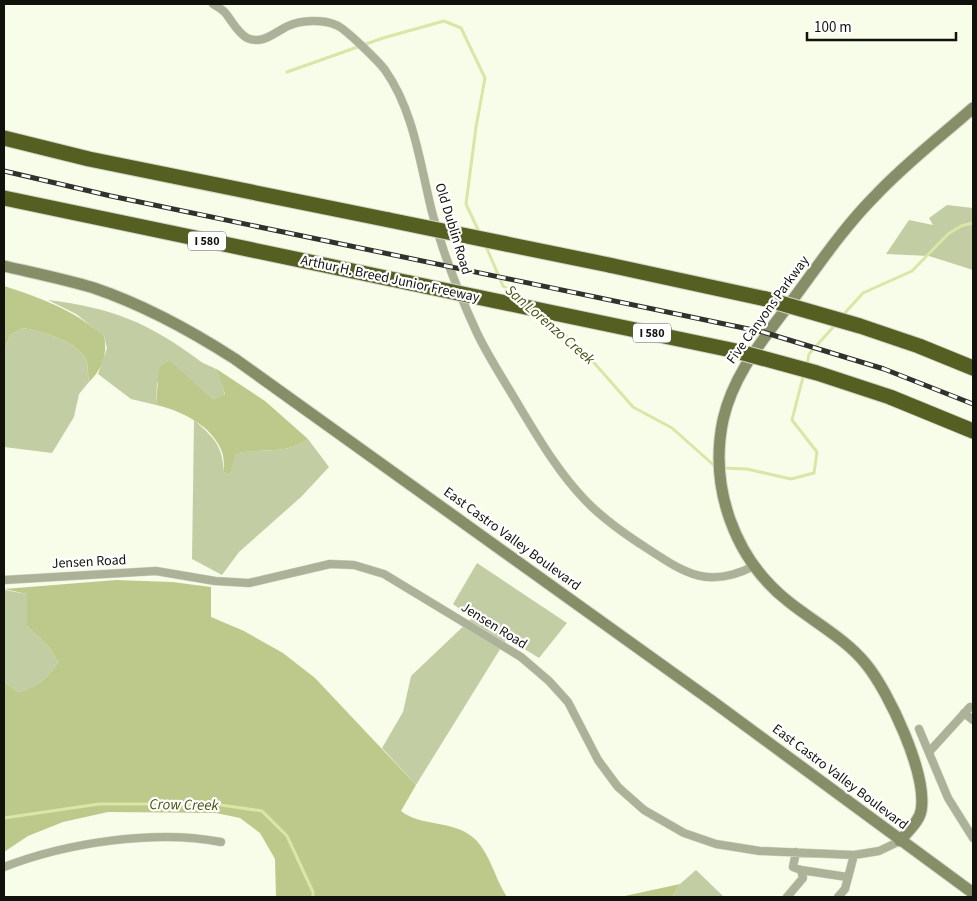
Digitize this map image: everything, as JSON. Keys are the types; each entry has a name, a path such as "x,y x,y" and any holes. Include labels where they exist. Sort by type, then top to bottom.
{"highway":[{"path":"4,138 82,157 766,299 839,319 919,346 973,368"},
{"name":"Arthur H. Breed Junior Freeway","path":"4,198 750,354 824,375 890,397 973,431"}],"main road":[{"name":"Five Canyons Parkway","path":"900,840 916,821 921,811 920,784 898,717 882,687 866,663 843,642 782,596 754,566 731,523 721,485 719,449 726,409 736,382 750,357 850,224 894,176 973,108"},
{"name":"East Castro Valley Boulevard","path":"4,266 92,288 128,301 165,318 226,354 712,701 973,893"}],"street":[{"name":"Old Dublin Road","path":"214,4 226,12 238,30 248,38 258,40 268,38 288,26 301,22 322,22 337,25 383,68 392,82 407,114 432,212 451,273 464,304 478,334 542,446 560,472 586,502 606,519 643,546 689,574 704,578 729,577 754,566"},
{"name":"Jensen Road","path":"4,580 156,571 215,582 249,583 330,564 354,565 384,574 521,657 549,681 568,702 598,760 618,787 644,810 684,833 716,844 760,851 854,855 879,851 900,840"},
{"path":"929,752 970,707"},
{"path":"964,714 973,720"},
{"path":"919,729 952,806 973,838"},
{"path":"4,867 65,847 178,837 221,842"},
{"path":"796,852 793,868 846,878"},
{"path":"838,897 845,889 846,878 854,855"},
{"path":"787,897 803,878 801,870"}],"green space":[{"path":"947,205 973,208 973,270 929,256 886,254 909,220 933,225 929,218"},
{"path":"4,286 31,295 69,312 104,336 105,349 103,361 101,367 89,382 87,362 83,355 69,343 50,335 23,328 10,335 4,353"},
{"path":"48,300 91,307 111,313 163,336 215,369 219,373 225,396 213,399 168,360 157,384 156,405 131,399 98,374 107,348 104,336 76,314"},
{"path":"23,328 50,335 69,343 77,348 87,362 89,382 79,394 74,417 52,453 4,447 4,353 10,335"},
{"path":"169,360 213,399 225,395 219,374 215,368 265,401 308,439 291,448 235,454 230,475 224,472 222,452 211,434 185,415 156,405 159,368"},
{"path":"194,420 216,442 223,462 224,472 230,475 234,454 291,448 308,439 329,467 301,497 239,552 222,575 192,559"},
{"path":"477,563 567,623 539,658 507,638 416,785 382,748 403,712 411,676 472,618 453,604"},
{"path":"116,580 172,582 211,587 211,617 244,631 283,653 315,678 416,785 401,811 419,820 449,826 468,833 481,846 507,897 276,897 275,859 260,833 240,818 216,813 108,812 63,822 28,836 4,852 4,682 18,693 25,691 46,678 58,662 49,647 27,626 27,594 4,589"},
{"path":"4,590 27,594 27,626 49,647 58,662 41,682 31,689 18,694 4,682"},
{"path":"696,870 724,897 672,897 680,884"},
{"path":"680,884 672,897 620,897"}],"waterway":[{"name":"San Lorenzo Creek","path":"287,72 383,38 444,21 461,28 485,78 476,127 466,204 480,234"},
{"name":"San Lorenzo Creek","path":"843,315 863,293 912,271 948,234 961,226 973,223"},
{"name":"San Lorenzo Creek","path":"485,244 503,286 521,300"},
{"name":"San Lorenzo Creek","path":"542,317 581,348 633,407 672,428 717,468"},
{"name":"San Lorenzo Creek","path":"807,365 809,354 836,324"},
{"name":"San Lorenzo Creek","path":"723,468 747,469 791,479 814,473 817,452 792,420 804,373"},
{"name":"Crow Creek","path":"4,818 99,804 214,804 262,811 287,836 313,892 313,897"}],"railway":[{"path":"4,171 111,196 763,332 884,369 973,404"}]}
